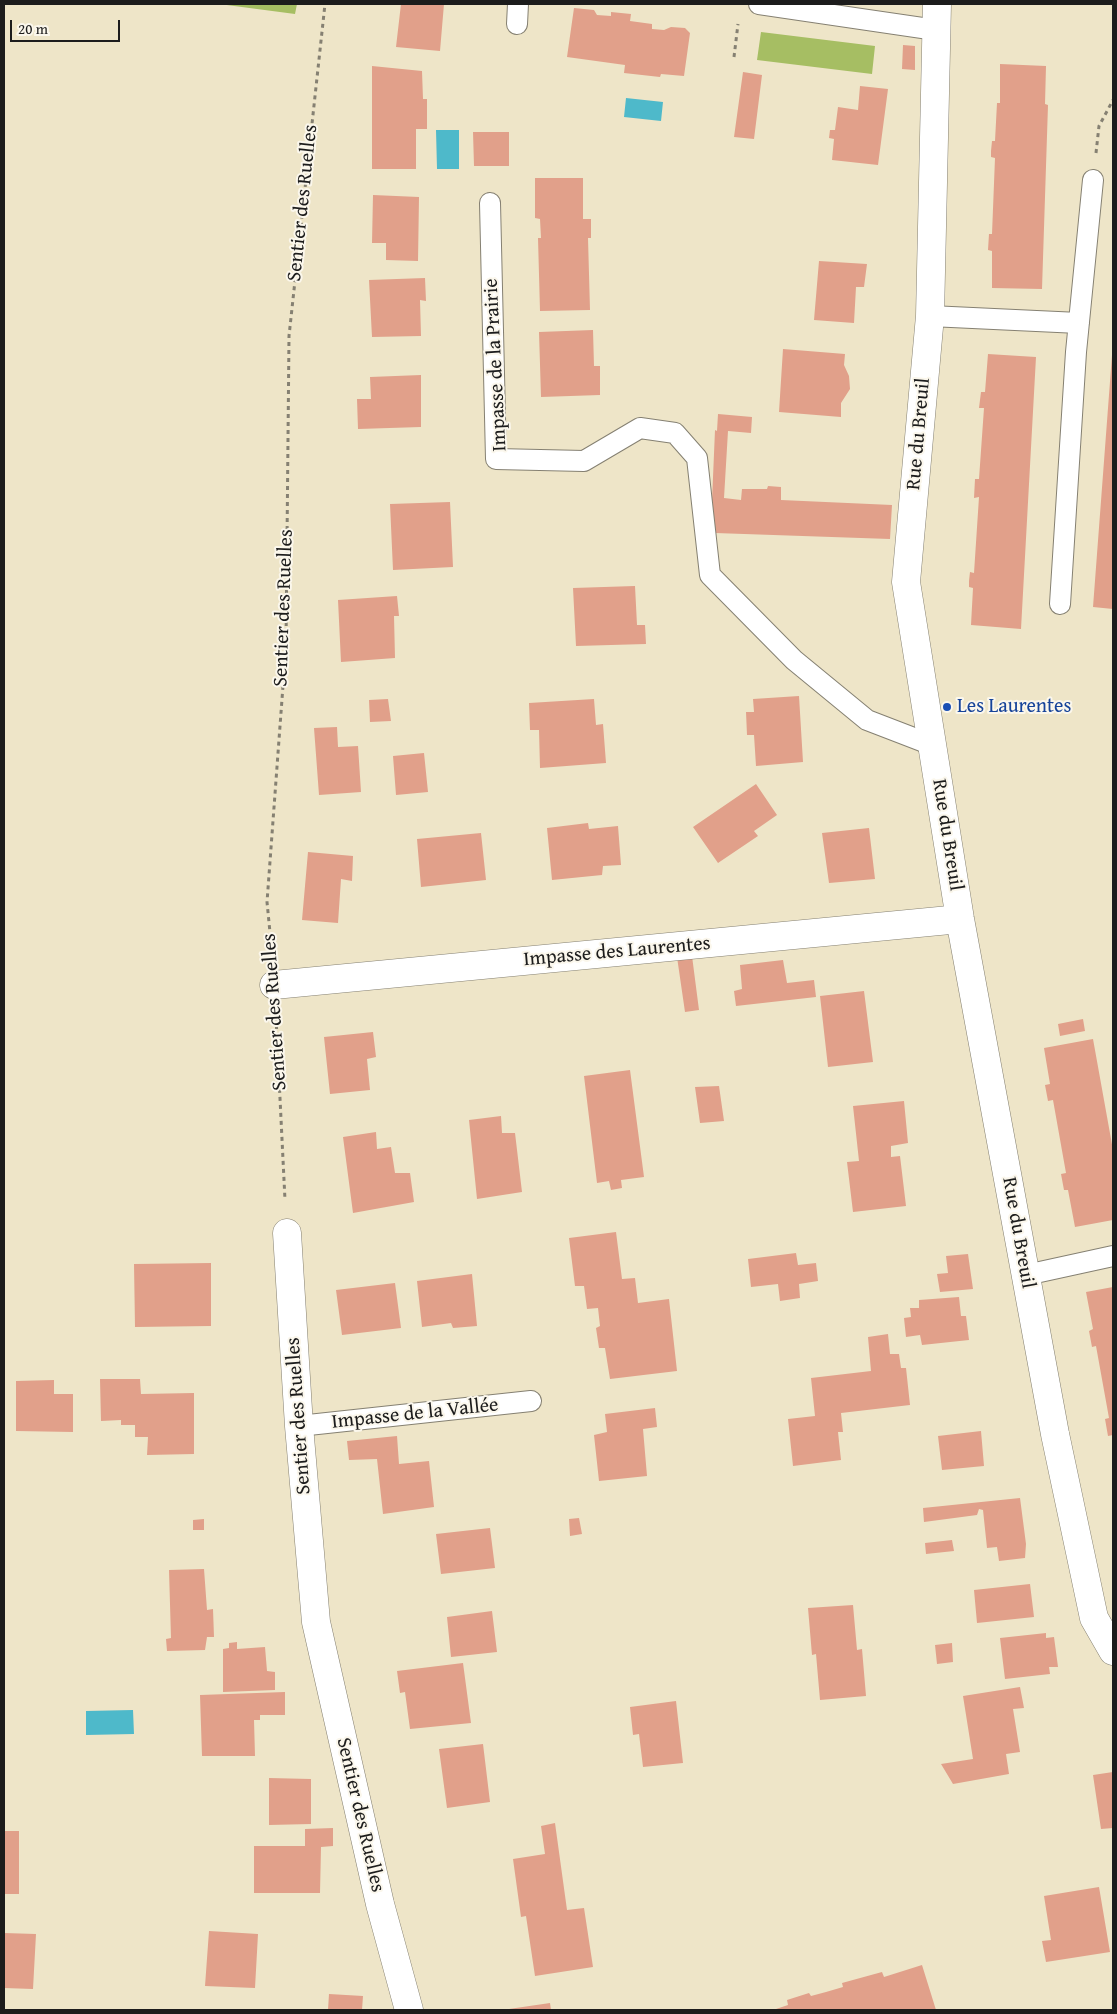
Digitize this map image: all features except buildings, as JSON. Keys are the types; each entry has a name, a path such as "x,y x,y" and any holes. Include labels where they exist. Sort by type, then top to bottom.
{"street":[{"name":"Rue du Breuil","path":"937,17 930,316 906,582 960,919 1055,1434 1094,1618 1113,1651"},
{"name":"Impasse des Laurentes","path":"274,985 960,919"},
{"name":"Sentier des Ruelles","path":"287,1234 299,1426 316,1622 380,1904 409,2010"}],"lane":[{"path":"517,24 518,4"},
{"path":"759,4 937,17"},
{"path":"1060,604 1079,323 1093,180"},
{"name":"Impasse de la Prairie","path":"490,203 496,459 584,461 640,428 675,433 697,458 710,575 794,660 867,720 932,745"},
{"path":"930,316 1079,323"},
{"path":"1026,1275 1113,1256"},
{"name":"Impasse de la Vallée","path":"299,1426 531,1401"}],"path":[{"name":"Sentier des Ruelles","path":"287,1234 274,985 267,902 286,645 289,336 325,4"},
{"path":"734,57 739,21"},
{"path":"1093,180 1099,126 1113,100"}],"green space":[{"path":"219,4 297,4 295,14"},
{"path":"761,32 875,46 872,74 757,60"}],"water":[{"path":"626,98 663,102 661,121 624,117"},
{"path":"436,130 459,130 459,169 437,169"},
{"path":"133,1710 134,1734 86,1735 86,1711"}],"place":[{"name":"Les Laurentes","path":"947,707"}]}
